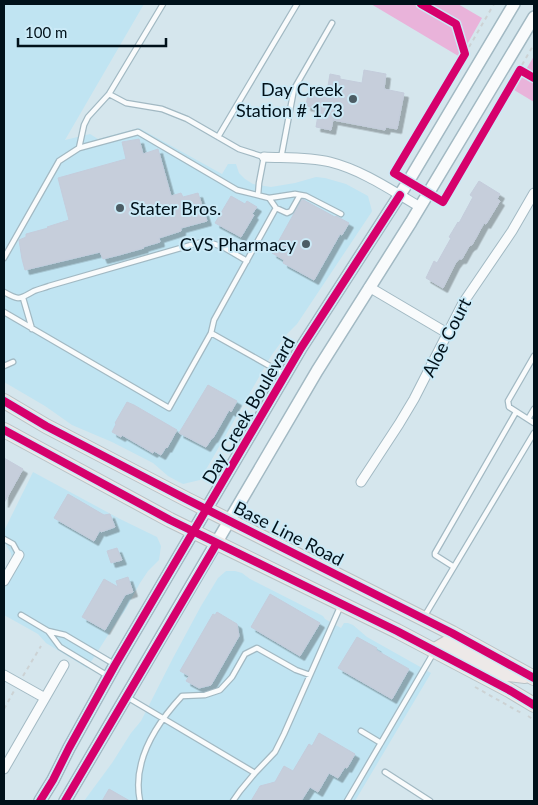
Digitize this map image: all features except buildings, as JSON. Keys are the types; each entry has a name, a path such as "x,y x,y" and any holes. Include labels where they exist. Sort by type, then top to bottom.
{"main road":[{"name":"Day Creek Boulevard","path":"40,801 108,677 285,374 400,195 514,4"},
{"path":"65,801 317,372 420,207 534,17"},
{"name":"Base Line Road","path":"4,401 46,426 207,510 424,618 534,678"},
{"path":"4,430 194,532 398,631 534,704"},
{"path":"435,650 447,644 501,673 534,678"}],"street":[{"path":"264,157 331,162 354,171 420,207"},
{"name":"Aloe Court","path":"361,482 414,399 463,303 512,231 534,193"},
{"path":"369,287 447,333"},
{"path":"4,581 19,555"},
{"path":"4,768 64,665"},
{"path":"4,675 44,698"}],"lane":[{"path":"79,148 84,125 88,117 109,94 163,4"},
{"path":"218,137 296,4"},
{"path":"281,158 294,89 332,23"},
{"path":"109,94 126,104 162,109 187,119 239,149 264,157 258,195"},
{"path":"4,258 59,161 79,148 138,132 237,190 269,198 295,194 306,196 342,214"},
{"path":"269,198 276,208 287,213 291,211 300,195"},
{"path":"4,312 169,408 211,333 214,320 276,208"},
{"path":"4,292 14,297 23,298 34,291 205,241 223,247 247,261"},
{"path":"23,298 32,329"},
{"path":"211,333 285,374"},
{"path":"534,356 508,401 509,407 534,423"},
{"path":"4,366 13,362"},
{"path":"528,419 534,409"},
{"path":"454,567 435,555 435,553 516,412"},
{"path":"424,618 534,432"},
{"path":"4,539 13,544 19,555"},
{"path":"233,801 240,790 275,752 341,604"},
{"path":"21,615 48,631 65,635 115,665"},
{"path":"48,631 60,647 108,677"},
{"path":"140,801 138,789 141,766 151,738 182,696 205,695 220,690 232,677 245,654 257,648 296,670 310,675"},
{"path":"347,801 435,650"},
{"path":"126,697 255,773"},
{"path":"361,731 382,743"},
{"path":"385,772 430,801"}],"path":[{"path":"460,62 463,50 494,4"},
{"path":"523,70 534,44"},
{"path":"475,687 534,720"}],"shaded area":[{"path":"4,4 144,4 65,140 90,134 98,139 139,128 222,174 228,164 236,164 239,173 253,184 271,187 316,177 346,184 368,196 371,213 297,324 271,356 200,480 183,484 179,482 168,476 153,463 112,442 72,425 45,406 4,382"},
{"path":"371,4 458,4 482,18 460,57"},
{"path":"534,56 534,102 514,90"},
{"path":"33,472 157,537 161,546 159,560 140,583 124,612 87,668 46,643 38,634 4,615 4,573 12,560 11,553 4,542 4,531"},
{"path":"226,571 242,573 250,579 323,616 341,628 344,623 353,625 367,637 431,673 355,801 84,801 141,721 201,606 218,578"}],"cycle path":[{"path":"421,4 456,24 465,54 394,173 443,202 520,70 534,78"},
{"path":"40,801 115,665 301,348 400,195"},
{"path":"4,401 46,426 452,633 534,678"},
{"path":"4,430 170,520 397,631 534,705"},
{"path":"65,801 217,543"}],"place":[{"name":"Day Creek Station # 173","path":"353,99"},
{"name":"Stater Bros.","path":"120,208"},
{"name":"CVS Pharmacy","path":"306,244"}]}
